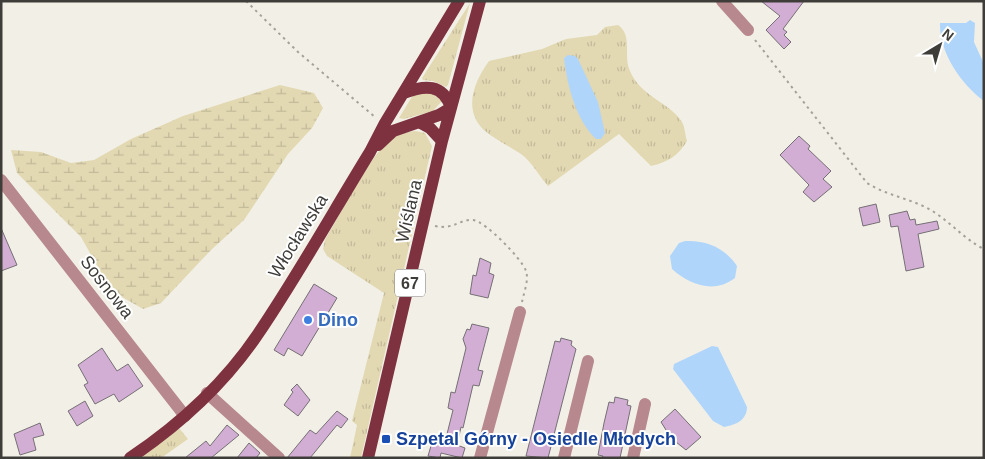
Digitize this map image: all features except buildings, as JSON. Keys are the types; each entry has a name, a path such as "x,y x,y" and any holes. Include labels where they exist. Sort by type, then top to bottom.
{"main road":[{"name":"Włocławska","path":"130,458 186,416 258,334 370,152 385,123 459,1"},
{"name":"Wiślana","path":"368,458 442,141 480,1"},
{"path":"370,152 393,131 438,116 451,108 446,97 433,87 422,87 404,93"},
{"path":"419,122 430,128 442,141"}],"street":[{"path":"722,1 748,30"},
{"name":"Sosnowa","path":"1,180 186,416"},
{"path":"480,458 520,312"},
{"path":"564,458 588,361"},
{"path":"207,393 279,458"},
{"path":"633,458 646,404"}],"path":[{"path":"246,1 298,52 385,123"},
{"path":"748,30 773,65 822,123 867,183 878,190 916,203 938,214 969,242 984,249"},
{"path":"424,221 444,228 467,221 478,222 510,250 523,264 527,276 520,312"}],"green space":[{"path":"470,3 448,85 446,87 433,81 423,80 422,78"},
{"path":"618,25 623,29 627,40 628,65 635,80 648,93 670,109 682,122 687,141 672,158 651,166 619,134 548,186 525,157 489,134 478,123 472,105 475,87 489,61 542,49 566,39 597,35 605,27"},
{"path":"280,85 314,93 323,108 312,128 288,154 244,220 211,250 161,303 143,309 122,297 104,278 81,237 17,173 11,150 41,152 71,163 94,160 131,139 183,116"},
{"path":"430,92 442,101 433,111 404,119 399,118 413,95"},
{"path":"415,131 425,133 432,146 361,458 350,458 357,425 352,421 384,293 327,256 323,249 325,240 373,159 393,138"},
{"path":"179,428 188,439 161,458 140,458"}],"water":[{"path":"970,20 975,23 974,42 984,64 984,101 967,86 953,66 947,56 941,34 940,23 966,23"},
{"path":"568,55 575,56 578,59 598,102 605,133 601,139 596,139 589,131 574,102 567,79 564,58"},
{"path":"685,241 701,242 715,246 727,254 737,266 735,278 719,286 702,286 679,275 672,269 670,256 679,243"},
{"path":"712,346 718,347 747,407 747,412 743,419 733,425 724,427 713,421 673,369 674,364"}],"place":[{"name":"Dino","path":"308,320"},
{"name":"Szpetal Górny - Osiedle Młodych","path":"386,439"}]}
